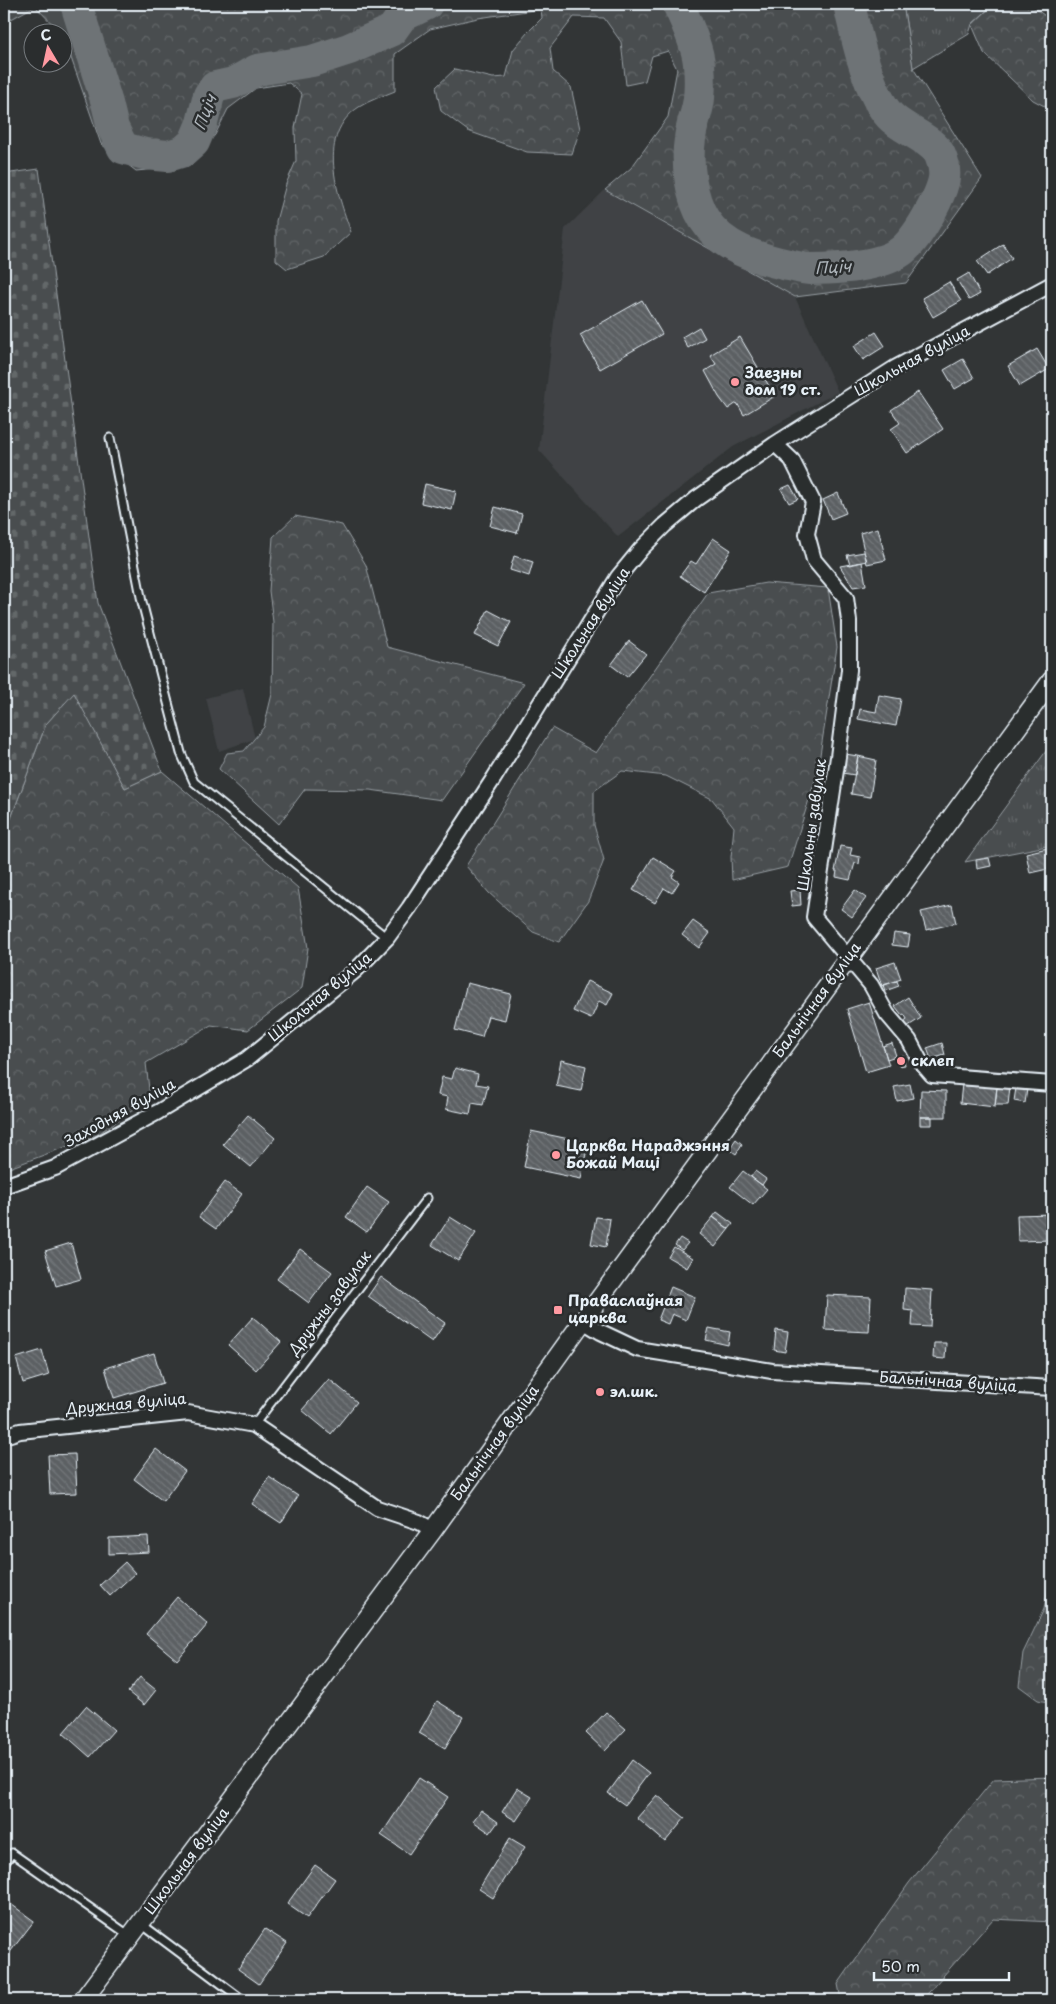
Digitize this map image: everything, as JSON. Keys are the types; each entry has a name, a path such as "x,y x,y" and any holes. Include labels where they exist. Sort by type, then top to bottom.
{"street":[{"name":"Школьная вуліца","path":"251,1055 356,970 387,938 409,908 494,778 618,577 664,525 696,499 775,444 895,368 1052,284"},
{"name":"Школьны завулак","path":"775,444 792,460 813,502 807,534 814,560 846,598 849,621 849,670 814,918 871,985 887,1014 909,1040 920,1061 932,1075 1052,1084"},
{"name":"Бальнічная вуліца","path":"407,1565 1052,680"},
{"name":"Заходняя вуліца","path":"4,1186 55,1168 158,1112 251,1055"},
{"name":"Бальнічная вуліца","path":"583,1321 637,1349 772,1371 1052,1388"},
{"name":"Дружная вуліца","path":"4,1436 20,1431 188,1413 254,1425 377,1508 419,1522 433,1530"},
{"name":"Школьная вуліца","path":"83,2000 407,1565"}],"lane":[{"path":"110,438 142,602 181,753 194,782 387,938"},
{"name":"Дружны завулак","path":"254,1425 427,1198"},
{"path":"4,1864 12,1853 243,2000"}],"shaded area":[{"path":"605,190 795,297 838,392 733,447 618,537 539,450 565,229"},
{"path":"243,688 255,739 219,751 206,698"}],"green space":[{"path":"4,4 903,4 913,68 982,178 906,283 795,297 605,190 631,168 668,117 677,69 668,51 652,56 645,81 626,85 621,42 604,18 574,17 550,48 553,71 571,87 580,129 572,154 527,152 468,131 441,111 436,87 455,69 493,78 506,77 513,50 542,18 541,9 478,18 430,29 395,54 395,91 359,107 346,119 338,133 334,149 336,183 351,232 324,257 287,269 276,260 276,221 286,184 296,161 295,128 302,94 289,83 256,88 228,109 215,135 188,166 136,171 101,144 72,61 72,22 50,22 35,6 4,23"},
{"path":"903,4 994,4 972,24 969,34 913,68"},
{"path":"994,4 1029,4 1052,21 1052,110 1033,100 984,53 972,25"},
{"path":"39,169 98,603 162,771 125,788 74,693 46,724 4,837 4,174"},
{"path":"295,516 342,525 366,565 387,647 524,683 442,800 370,790 305,789 279,824 219,769 227,753 244,751 264,727 272,694 273,622 269,591 273,537"},
{"path":"766,583 828,588 837,647 817,774 788,867 732,880 731,857 734,827 712,799 666,776 622,771 594,791 594,825 604,860 588,901 559,942 533,932 489,893 466,866 552,728 596,753 708,593"},
{"path":"74,692 125,788 162,771 298,888 308,948 302,988 248,1030 211,1025 146,1063 150,1098 97,1135 4,1170 4,837 46,724"},
{"path":"1052,743 1052,845 965,862"},
{"path":"1052,1549 1052,1703 1038,1700 1019,1686 1023,1653 1044,1609 1051,1571"},
{"path":"1052,1777 1052,1922 993,1919 922,2000 841,2000 838,1984 909,1883 994,1779"}],"building":[{"path":"1003,244 1012,258 987,275 977,261"},
{"path":"969,273 980,294 969,300 957,280"},
{"path":"949,282 961,301 933,317 922,298"},
{"path":"642,300 662,334 600,369 580,335"},
{"path":"699,327 705,338 688,348 682,337"},
{"path":"876,332 885,346 863,360 854,346"},
{"path":"740,337 775,396 744,415 737,403 728,409 705,371 716,364 710,355"},
{"path":"1037,349 1049,369 1020,386 1008,366"},
{"path":"963,359 974,378 955,389 944,370"},
{"path":"918,392 943,429 907,453 891,429 900,423 891,410"},
{"path":"425,484 456,491 452,510 421,503"},
{"path":"790,485 798,499 789,503 781,489"},
{"path":"838,493 846,513 831,519 823,500"},
{"path":"495,507 522,514 517,533 490,526"},
{"path":"878,528 886,560 867,564 860,533"},
{"path":"713,538 731,550 704,592 680,576 691,561 696,564"},
{"path":"864,552 867,561 850,565 847,555"},
{"path":"514,556 533,562 529,576 510,570"},
{"path":"862,562 866,585 853,587 840,566"},
{"path":"488,610 511,622 498,646 475,635"},
{"path":"629,641 646,654 627,677 611,665"},
{"path":"879,695 901,699 896,726 858,719 860,709 876,712"},
{"path":"845,754 858,756 855,775 842,773"},
{"path":"858,756 876,760 870,797 851,794"},
{"path":"840,846 852,848 850,855 860,857 859,864 855,863 850,880 836,877 837,871 835,871"},
{"path":"1052,847 1052,868 1030,873 1026,853"},
{"path":"653,857 676,871 672,877 679,882 672,893 664,888 655,903 633,890"},
{"path":"989,858 991,866 977,869 976,860"},
{"path":"800,890 801,905 792,906 790,891"},
{"path":"855,890 866,898 852,917 841,909"},
{"path":"952,905 956,923 926,930 921,912"},
{"path":"693,921 710,933 699,948 682,935"},
{"path":"894,933 910,935 908,947 892,945"},
{"path":"895,962 901,979 882,986 876,968"},
{"path":"587,981 613,993 607,1005 599,1001 591,1019 573,1011"},
{"path":"897,981 899,986 885,991 883,985"},
{"path":"467,983 511,994 505,1020 488,1016 482,1037 455,1030"},
{"path":"908,997 921,1018 905,1028 902,1023 907,1019 895,1006"},
{"path":"869,1002 889,1065 866,1072 847,1009"},
{"path":"892,1043 896,1056 887,1059 883,1046"},
{"path":"942,1043 945,1055 931,1059 927,1048"},
{"name":"склеп","path":"903,1055 905,1065 899,1066 897,1057"},
{"path":"561,1060 586,1066 581,1091 556,1086"},
{"path":"455,1068 478,1074 476,1084 488,1086 483,1105 472,1103 470,1114 446,1109 448,1097 438,1095 442,1077 452,1079"},
{"path":"910,1084 913,1098 897,1101 894,1087"},
{"path":"962,1084 997,1087 995,1107 960,1103"},
{"path":"997,1087 1010,1087 1008,1105 995,1105"},
{"path":"1016,1088 1027,1089 1025,1103 1014,1101"},
{"path":"921,1090 946,1091 946,1117 920,1117"},
{"path":"248,1115 275,1138 251,1167 223,1144"},
{"path":"920,1117 932,1117 932,1125 920,1125"},
{"name":"Царква Нараджэння Божай Маці","path":"531,1131 588,1143 581,1179 524,1167"},
{"path":"736,1139 742,1144 736,1154 729,1149"},
{"path":"743,1171 767,1189 753,1205 730,1187"},
{"path":"755,1171 766,1179 762,1185 751,1177"},
{"path":"225,1182 242,1194 216,1229 199,1217"},
{"path":"367,1187 389,1202 367,1232 346,1217"},
{"path":"717,1212 733,1224 729,1229 713,1217"},
{"path":"1052,1214 1052,1240 1018,1241 1017,1215"},
{"path":"450,1217 476,1233 458,1261 432,1245"},
{"path":"596,1217 610,1219 606,1247 591,1244"},
{"path":"713,1217 729,1229 715,1247 699,1234"},
{"path":"680,1238 688,1243 682,1250 675,1245"},
{"path":"71,1243 81,1279 56,1286 45,1251"},
{"path":"674,1247 693,1258 687,1268 668,1257"},
{"path":"300,1249 332,1272 309,1303 277,1279"},
{"path":"381,1277 445,1323 432,1342 368,1296"},
{"path":"671,1287 695,1297 686,1320 672,1314 668,1324 658,1320"},
{"path":"905,1288 932,1290 930,1327 912,1326 913,1311 904,1310"},
{"path":"827,1295 871,1297 869,1332 825,1330"},
{"path":"253,1317 281,1342 256,1370 228,1345"},
{"path":"709,1328 730,1332 728,1345 706,1340"},
{"path":"776,1330 788,1332 785,1352 774,1350"},
{"path":"934,1343 946,1343 945,1359 933,1358"},
{"path":"42,1350 49,1375 23,1383 16,1358"},
{"path":"154,1353 163,1383 114,1398 105,1368"},
{"path":"329,1379 357,1402 331,1434 302,1410"},
{"path":"156,1449 185,1471 163,1501 134,1479"},
{"path":"75,1454 77,1493 50,1494 48,1455"},
{"path":"269,1477 298,1496 281,1523 252,1504"},
{"path":"148,1536 149,1552 109,1554 109,1538"},
{"path":"125,1562 135,1573 110,1596 100,1585"},
{"path":"177,1597 208,1624 177,1660 146,1634"},
{"path":"140,1677 156,1690 144,1705 128,1692"},
{"path":"437,1701 463,1717 445,1748 419,1733"},
{"path":"86,1706 114,1730 90,1757 63,1733"},
{"path":"606,1712 626,1729 605,1751 586,1733"},
{"path":"632,1760 649,1773 625,1805 608,1793"},
{"path":"419,1778 448,1797 409,1854 381,1835"},
{"path":"517,1788 532,1797 516,1821 502,1812"},
{"path":"657,1795 685,1818 665,1842 637,1818"},
{"path":"481,1810 498,1822 490,1833 473,1821"},
{"path":"510,1838 525,1847 493,1898 479,1889"},
{"path":"315,1865 335,1879 307,1918 287,1904"},
{"path":"4,1899 34,1921 4,1960"},
{"path":"265,1929 287,1943 259,1984 238,1969"}],"waterway":[{"name":"Пціч","path":"76,4 113,128 123,148 145,154 168,156 184,151 194,142 202,123 209,95 215,87 233,83 257,70 312,61 349,49 392,30 402,16 427,4"},
{"name":"Пціч","path":"678,4 694,42 699,64 699,98 691,134 689,170 693,191 700,211 711,229 741,250 776,262 810,269 860,266 885,259 905,248 914,238 930,213 939,195 944,178 944,167 936,149 925,139 902,126 882,106 869,79 849,4"}],"place":[{"name":"Заезны дом 19 ст.","path":"735,382"},
{"name":"склеп","path":"901,1061"},
{"name":"Царква Нараджэння Божай Маці","path":"556,1155"},
{"name":"Праваслаўная царква","path":"558,1310"},
{"name":"эл.шк.","path":"600,1392"}]}
